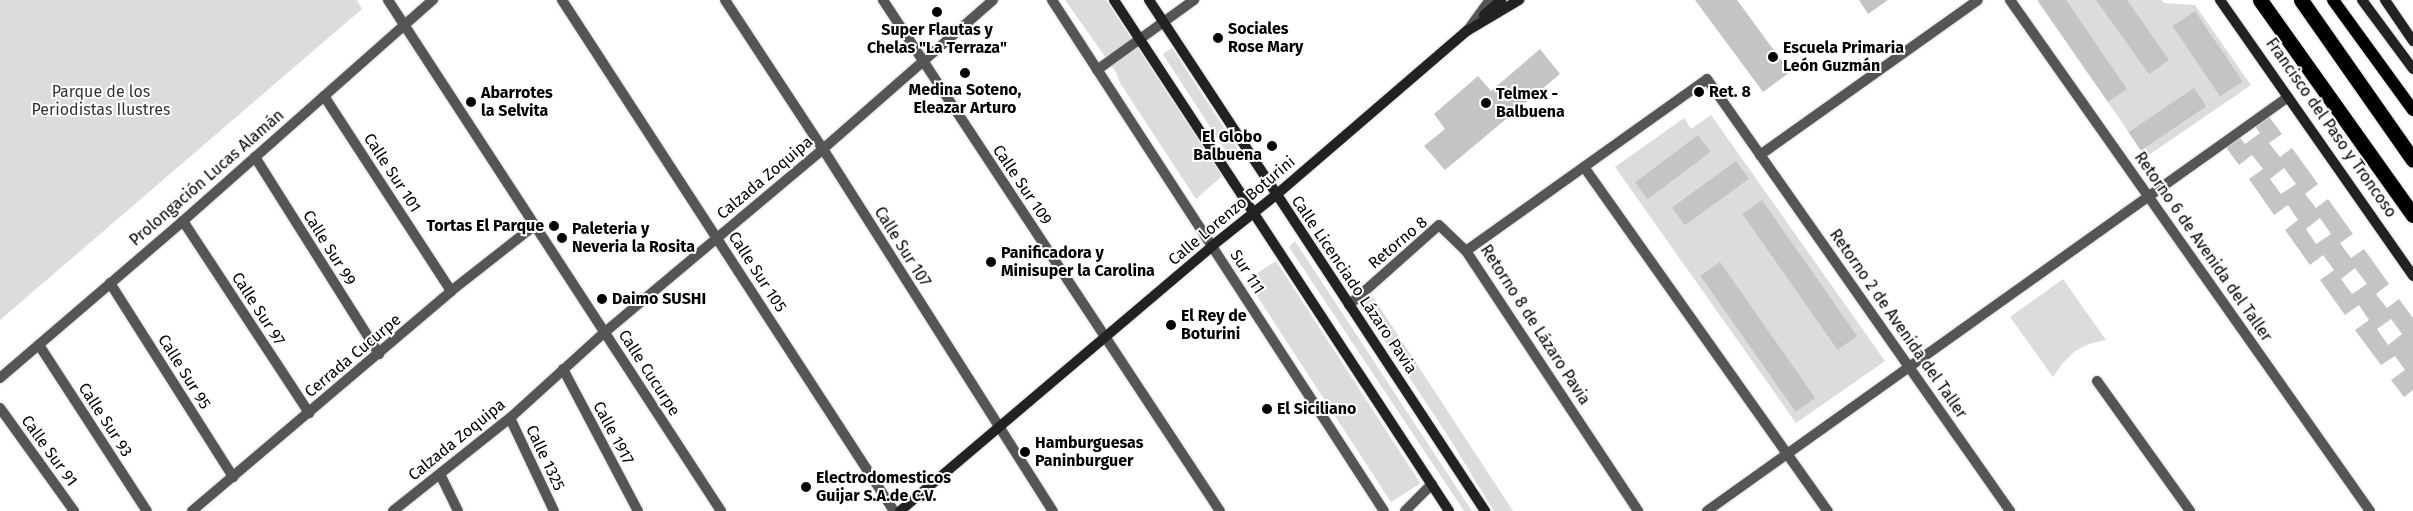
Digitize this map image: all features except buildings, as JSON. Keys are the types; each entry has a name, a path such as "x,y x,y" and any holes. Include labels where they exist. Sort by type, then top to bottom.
{"highway":[{"name":"Francisco del Paso y Troncoso","path":"2260,0 2413,215"},
{"path":"2301,0 2413,160"}],"main road":[{"path":"1114,0 1449,511"},
{"name":"Calle Licenciado Lázaro Pavia","path":"1149,0 1485,511"},
{"path":"1467,31 1501,0"},
{"name":"Calle Lorenzo Boturini","path":"900,511 999,429 1212,246 1276,195 1467,31 1520,0"},
{"name":"Francisco del Paso y Troncoso","path":"2220,0 2413,276"},
{"path":"2333,0 2413,110"},
{"path":"2362,0 2413,69"},
{"path":"2385,0 2413,41"}],"street":[{"name":"Calle Cucurpe","path":"388,0 721,511"},
{"name":"Prolongación Lucas Alamán","path":"0,378 183,221 433,0"},
{"name":"Calle Sur 105","path":"562,0 894,511"},
{"name":"Calle Sur 107","path":"725,0 823,150 999,429 1054,511"},
{"name":"Calle Sur 109","path":"883,0 922,62 1220,511"},
{"name":"Calzada Zoquipa","path":"393,511 510,418 563,368 716,237 823,150 993,0"},
{"name":"Sur 111","path":"1052,0 1384,511"},
{"path":"1097,70 1194,0"},
{"path":"1467,31 1490,0"},
{"path":"1760,155 1978,0"},
{"name":"Retorno 6 de Avenida del Taller","path":"2010,0 2370,511"},
{"name":"Retorno 2 de Avenida del Taller","path":"1707,79 2010,511"},
{"name":"Retorno 8 de Lázaro Pavia","path":"1638,511 1466,251 1707,79"},
{"name":"Calle Sur 101","path":"324,96 451,291"},
{"path":"1707,511 2288,97"},
{"name":"Calle Sur 99","path":"255,156 379,354"},
{"path":"1584,167 1828,511"},
{"name":"Calle Sur 97","path":"183,221 309,413"},
{"name":"Retorno 8","path":"1349,305 1439,225 1466,251"},
{"name":"Cerrada Cucurpe","path":"192,511 451,291 534,226"},
{"name":"Calle Sur 95","path":"110,284 233,477"},
{"name":"Calle Sur 93","path":"39,345 147,511"},
{"name":"Calle 1917","path":"563,368 636,510"},
{"path":"2097,381 2190,511"},
{"name":"Calle Sur 91","path":"0,408 74,511"},
{"name":"Calle 1325","path":"510,418 554,511"},
{"path":"440,474 458,511"},
{"path":"1404,511 1432,484"}],"green space":[{"name":"Parque de los Periodistas Ilustres","path":"0,0 357,0 362,9 0,320"},
{"path":"1065,0 1106,0 1222,176 1196,199 1120,83 1116,72"},
{"path":"2037,0 2162,0 2164,3 2195,5 2251,85 2146,157"},
{"path":"1172,48 1241,155 1232,161 1163,54"},
{"path":"1711,115 1885,361 1796,423 1615,167 1684,118 1691,129"},
{"path":"1295,241 1472,511 1464,511 1289,247"},
{"path":"1276,261 1420,483 1391,502 1247,280"},
{"path":"2063,279 2106,340 2089,344 2075,351 2062,364 2053,377 2010,317"},
{"path":"1371,294 1513,511 1494,511 1448,436 1360,303"}],"place":[{"name":"Super Flautas y Chelas \"La Terraza\"","path":"937,12"},
{"name":"Sociales Rose Mary","path":"1218,38"},
{"name":"Escuela Primaria León Guzmán","path":"1773,57"},
{"name":"Medina Soteno, Eleazar Arturo","path":"965,73"},
{"name":"Ret. 8","path":"1699,92"},
{"name":"Abarrotes la Selvita","path":"471,102"},
{"name":"Telmex - Balbuena","path":"1486,103"},
{"name":"El Globo Balbuena","path":"1272,146"},
{"name":"Tortas El Parque","path":"554,226"},
{"name":"Paleteria y Neveria la Rosita","path":"562,238"},
{"name":"Panificadora y Minisuper la Carolina","path":"991,262"},
{"name":"Daimo SUSHI","path":"602,299"},
{"name":"El Rey de Boturini","path":"1171,325"},
{"name":"El Siciliano","path":"1267,409"},
{"name":"Hamburguesas Paninburguer","path":"1025,452"},
{"name":"Electrodomesticos Guijar S.A.de C.V.","path":"806,487"}]}
